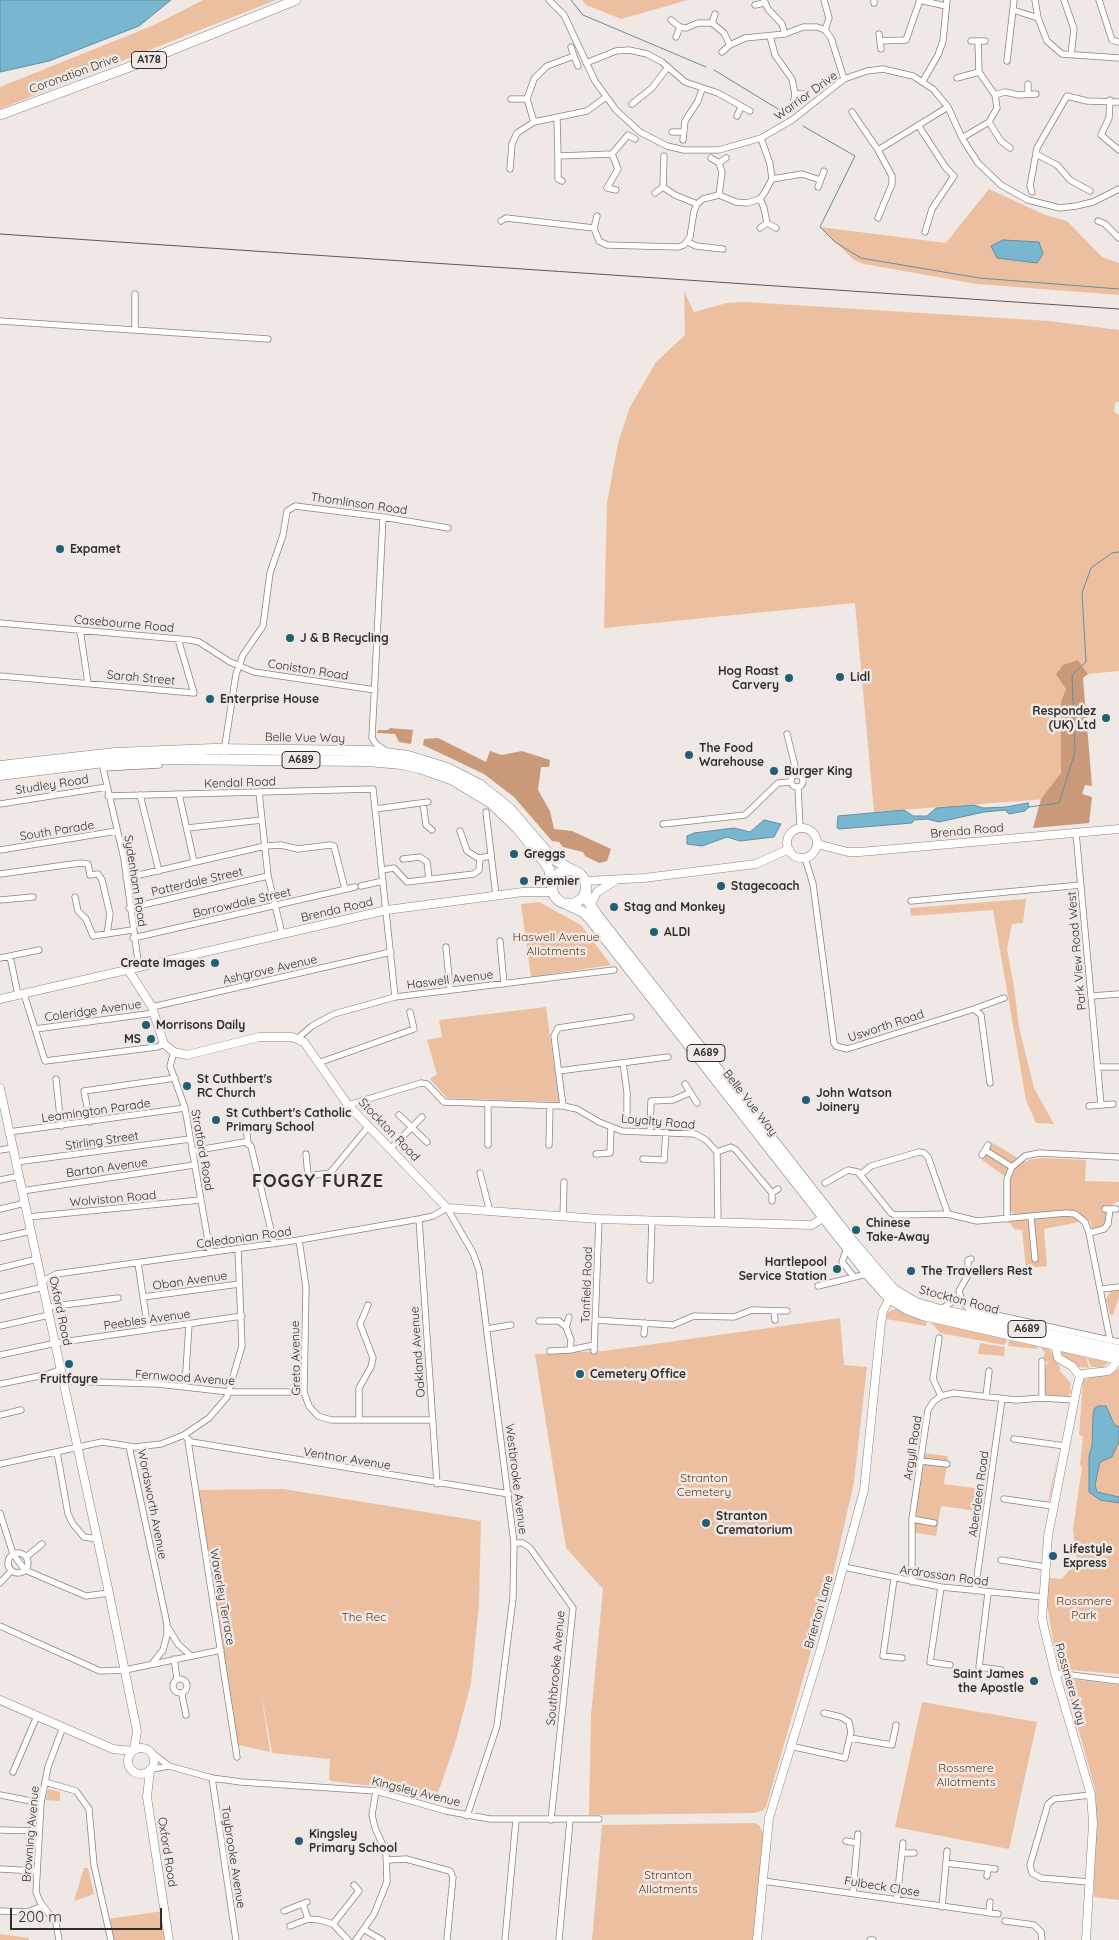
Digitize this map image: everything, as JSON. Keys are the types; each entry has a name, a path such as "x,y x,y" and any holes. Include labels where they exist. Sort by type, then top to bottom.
{"highway":[{"name":"Belle Vue Way","path":"0,766 115,753 390,753 426,760 447,768 480,785 510,809 550,855 571,869"},
{"name":"Belle Vue Way","path":"0,775 104,762 224,754 386,762 437,773 477,793 510,820 544,862 551,874 552,887"},
{"name":"A689","path":"571,869 580,873 586,882 586,892"},
{"path":"552,887 559,872 571,869"},
{"name":"A689","path":"552,887 557,900 566,904"},
{"path":"566,904 578,902 586,892"},
{"name":"Stockton Road","path":"586,892 590,906 827,1215 892,1294 907,1309 923,1315 990,1322"},
{"name":"Belle Vue Way","path":"566,904 583,912 590,919 827,1215 847,1248 869,1276"},
{"name":"Stockton Road","path":"869,1276 892,1294 916,1303 1060,1341 1116,1350"}],"main road":[{"name":"Coronation Drive","path":"0,115 132,66 296,0"}],"street":[{"name":"Warrior Drive","path":"549,0 564,15 586,63 606,98 626,121 640,132 667,146 684,150 719,150 761,138 792,120 844,80 867,71 883,69 898,71 923,81 948,107 962,138 978,163 1001,185 1036,203 1060,208 1076,206 1093,202 1119,189"},
{"path":"824,0 829,18 825,30"},
{"path":"880,41 906,40 920,0 946,3 943,41 938,55 923,81"},
{"path":"1007,61 1014,0"},
{"path":"1035,0 1038,18 1047,41 1062,54 1119,58"},
{"path":"1064,0 1074,29 1071,55"},
{"path":"1099,0 1112,40 1119,42"},
{"path":"756,5 764,1 782,24 785,34"},
{"path":"1013,10 1038,18"},
{"path":"712,23 715,14"},
{"path":"672,20 680,27 686,28 698,23 712,23 724,33 730,45"},
{"path":"722,52 730,45 745,38 785,34 808,26 825,30 835,45 838,66 844,80"},
{"path":"676,37 680,27"},
{"path":"879,34 881,50"},
{"path":"770,36 772,49 788,71 795,94 793,105"},
{"path":"962,138 989,122 997,108 995,95 979,72 975,41 985,41"},
{"path":"571,47 578,66"},
{"path":"586,63 616,51 629,50 654,57 685,82 718,93 750,111"},
{"path":"534,122 527,99 534,79 540,71 555,62 574,56"},
{"path":"632,104 652,88 668,67"},
{"path":"957,78 979,72"},
{"path":"1028,84 1028,94"},
{"path":"683,140 682,132 688,114 698,101 702,89"},
{"path":"995,95 1005,92 1036,94"},
{"path":"1061,92 1067,96 1087,101 1110,100 1119,102"},
{"path":"795,94 805,94"},
{"path":"1032,192 1030,186 1036,154 1067,96"},
{"path":"510,169 512,144 518,133 534,122 586,112 606,98"},
{"path":"511,99 527,99"},
{"path":"1110,100 1109,118 1101,135 1119,150"},
{"path":"737,116 741,107"},
{"path":"878,150 948,107"},
{"path":"852,112 889,168 892,184 878,218"},
{"path":"557,118 558,179 562,180"},
{"path":"989,122 1001,141 1010,148"},
{"path":"918,125 946,168 954,176"},
{"path":"672,132 682,132"},
{"path":"558,156 612,154 628,135 635,139"},
{"path":"1001,141 1008,136"},
{"path":"688,242 697,204 709,197 719,196 741,203 760,198 772,179 770,164 761,138"},
{"path":"612,154 618,168 607,188 616,190"},
{"path":"1036,154 1057,165 1079,190 1090,191"},
{"path":"663,187 664,156"},
{"path":"711,158 719,163 722,177 719,196"},
{"path":"719,163 726,158"},
{"path":"926,232 935,204 959,170"},
{"path":"818,187 824,171"},
{"path":"772,179 802,174 820,180"},
{"path":"655,192 663,187"},
{"path":"663,187 675,195 697,204"},
{"path":"760,198 764,204 767,223"},
{"path":"597,216 594,228 599,241 607,245 678,247 688,242"},
{"path":"922,216 929,218"},
{"path":"1105,224 1110,217"},
{"path":"502,221 506,218 594,228"},
{"path":"1098,222 1105,224 1119,238"},
{"path":"767,223 776,228"},
{"path":"760,228 767,223"},
{"path":"688,242 696,246 723,249"},
{"path":"134,329 135,294"},
{"path":"0,320 268,339"},
{"name":"Thomlinson Road","path":"224,754 239,666 263,626 270,573 283,535 287,511 295,506 384,517 448,528"},
{"path":"384,517 372,738 376,744 390,753"},
{"name":"Casebourne Road","path":"0,623 199,642 239,666"},
{"path":"80,630 88,683"},
{"name":"Sarah Street","path":"0,676 194,693 178,639"},
{"name":"Coniston Road","path":"239,666 254,672 375,690"},
{"path":"787,734 797,774 803,780 798,787 800,828"},
{"name":"Sydenham Road","path":"139,968 126,878 103,768 159,765"},
{"path":"791,782 792,778 797,774"},
{"path":"664,824 745,815 778,783 791,782 798,787"},
{"name":"Studley Road","path":"0,804 107,787"},
{"name":"Kendal Road","path":"108,796 373,789 375,809"},
{"path":"259,792 268,876 282,934"},
{"path":"179,794 194,862"},
{"path":"140,795 159,871"},
{"path":"396,997 375,809 426,803 426,825 432,830"},
{"path":"486,812 496,896"},
{"path":"187,828 262,820"},
{"path":"800,828 812,831 817,844 814,852 804,858 794,855 789,849 789,836 800,828"},
{"name":"Brenda Road","path":"817,844 848,852 860,852 1119,829"},
{"name":"South Parade","path":"0,850 117,831"},
{"path":"460,831 461,836 465,840 467,851 479,858 491,856"},
{"name":"Park View Road West","path":"1076,833 1101,1105"},
{"path":"126,878 266,846 281,845 298,849 334,846 345,889"},
{"path":"586,882 756,864 789,849"},
{"path":"403,859 420,857 427,862 429,879"},
{"path":"382,870 394,868 407,882 477,873 480,868 479,858"},
{"name":"Usworth Road","path":"804,858 813,884 834,1043 836,1046 846,1049 974,1008"},
{"path":"0,874 85,863 89,867 90,875 100,875 110,914 107,934"},
{"name":"Patterdale Street","path":"129,908 268,876"},
{"path":"590,906 597,892 616,880"},
{"name":"Borrowdale Street","path":"134,938 383,881"},
{"path":"911,901 1081,885"},
{"name":"Brenda Road","path":"130,971 387,910 533,892 552,887"},
{"path":"0,900 33,896"},
{"path":"75,896 78,910 86,919 93,936 132,930"},
{"path":"500,941 504,984"},
{"path":"446,947 450,989"},
{"path":"0,958 40,950"},
{"name":"Ashgrove Avenue","path":"153,1010 391,952"},
{"path":"10,956 45,1062 157,1047 164,1044"},
{"name":"Haswell Avenue","path":"298,1038 312,1026 334,1014 396,997 614,970"},
{"path":"0,999 130,971 153,1010 164,1044 174,1052 187,1055 259,1037 283,1036 298,1038"},
{"path":"1091,996 1119,994"},
{"path":"990,1083 981,1015 974,1008 1004,998"},
{"name":"Coleridge Avenue","path":"35,1029 153,1010"},
{"path":"318,1063 414,1028 410,1012"},
{"path":"563,1106 554,1036 558,1028 631,1016"},
{"name":"Stockton Road","path":"298,1038 309,1048 348,1105 447,1208"},
{"name":"Stratford Road","path":"174,1052 170,1066 185,1108 210,1252"},
{"path":"558,1071 668,1057"},
{"path":"624,1063 624,1103 627,1114"},
{"path":"1097,1067 1119,1067"},
{"path":"981,1075 989,1074"},
{"path":"90,1122 84,1091 175,1078"},
{"path":"56,1079 61,1126"},
{"name":"Loyalty Road","path":"348,1105 421,1083 427,1084 444,1102 488,1105 563,1106 577,1109 622,1131 695,1134 706,1140 717,1152"},
{"path":"684,1084 697,1103"},
{"name":"Oxford Road","path":"0,1091 3,1121 9,1132 38,1259 137,1731 150,1751"},
{"path":"650,1132 651,1101 673,1100 689,1093"},
{"path":"1089,1106 1113,1104"},
{"path":"488,1105 488,1145"},
{"path":"549,1145 550,1106"},
{"name":"Leamington Parade","path":"9,1132 185,1108"},
{"path":"399,1115 427,1142"},
{"path":"390,1150 422,1117"},
{"path":"246,1127 248,1143 251,1146 274,1243"},
{"path":"306,1154 308,1176 330,1173 368,1127"},
{"name":"Loyalty Road","path":"596,1154 610,1153 611,1127"},
{"path":"643,1159 664,1160 666,1132"},
{"name":"Stirling Street","path":"16,1162 190,1139"},
{"path":"192,1151 248,1143"},
{"path":"0,1150 13,1148"},
{"path":"718,1222 717,1152 731,1148 736,1150 772,1193 772,1201"},
{"path":"985,1150 1012,1167"},
{"path":"860,1174 870,1166 919,1152 924,1153 928,1157 948,1214"},
{"path":"1007,1219 1007,1179 1012,1167 1024,1156 1038,1153 1119,1156"},
{"name":"Barton Avenue","path":"22,1191 194,1165"},
{"path":"825,1183 848,1170 860,1174 891,1213 895,1215 948,1214 977,1221 1071,1213 1082,1220 1089,1233 1116,1350 1115,1364 1108,1370 1088,1372 1080,1376 1072,1366 1059,1360 1056,1354 1060,1341"},
{"path":"480,1173 490,1212"},
{"path":"0,1180 19,1176"},
{"path":"835,1178 839,1184"},
{"path":"563,1216 564,1182"},
{"path":"772,1193 778,1188"},
{"name":"Wolviston Road","path":"28,1217 200,1200"},
{"path":"0,1209 25,1203"},
{"path":"447,1208 599,1220 812,1225 827,1215"},
{"name":"Caledonian Road","path":"0,1297 43,1284 56,1274 299,1240 433,1216 447,1208"},
{"name":"Westbrooke Avenue","path":"447,1208 477,1262 514,1543 514,1598 497,1726 468,1816"},
{"path":"1089,1233 1104,1229 1108,1224 1110,1209"},
{"path":"1031,1217 1035,1259"},
{"name":"Oakland Avenue","path":"419,1219 437,1484"},
{"name":"Tanfield Road","path":"570,1350 594,1348 599,1220"},
{"path":"650,1280 652,1220"},
{"path":"0,1238 31,1231"},
{"name":"Greta Avenue","path":"299,1240 306,1288 304,1392 309,1406 318,1416 331,1420 433,1420"},
{"path":"847,1248 842,1262 854,1277"},
{"name":"Wordsworth Avenue","path":"152,1664 163,1650 167,1635 166,1624 129,1446 161,1444 186,1438 217,1411 229,1392 241,1351 242,1316 238,1249"},
{"path":"0,1268 38,1259"},
{"path":"971,1259 968,1260 968,1275 960,1287 960,1297 970,1309 990,1322"},
{"path":"138,1262 148,1330"},
{"path":"818,1286 854,1277 869,1276"},
{"name":"Oban Avenue","path":"143,1298 240,1284"},
{"path":"1101,1289 1119,1287"},
{"name":"Brierton Lane","path":"757,1940 769,1818 844,1567 866,1481 881,1323 883,1311 892,1294"},
{"path":"940,1310 960,1297"},
{"path":"48,1306 118,1298"},
{"path":"359,1420 359,1388 371,1367 373,1358 371,1347 361,1328 362,1315 368,1305"},
{"path":"596,1320 673,1325 694,1316 734,1317 752,1310 788,1311"},
{"path":"774,1311 775,1320"},
{"path":"0,1326 50,1315"},
{"path":"362,1315 370,1318"},
{"name":"Peebles Avenue","path":"0,1355 56,1343 242,1316"},
{"path":"566,1327 569,1317"},
{"path":"539,1321 559,1322 566,1327 571,1340 570,1350 550,1351"},
{"name":"Stockton Road","path":"990,1322 1116,1350"},
{"path":"644,1334 645,1323"},
{"path":"185,1387 189,1324"},
{"path":"487,1329 511,1325"},
{"path":"939,1338 933,1379 941,1396 954,1393 1002,1399 1042,1398 1075,1400"},
{"path":"1042,1362 1042,1398"},
{"path":"0,1384 49,1374 61,1369"},
{"path":"986,1397 989,1371"},
{"name":"Rossmere Way","path":"1080,1376 1053,1506 1045,1567 1042,1619 1055,1673 1091,1795 1092,1823 1086,1940"},
{"name":"Fernwood Avenue","path":"64,1381 185,1387 229,1392 304,1392"},
{"name":"Argyll Road","path":"912,1582 912,1519 928,1410 941,1396"},
{"name":"Aberdeen Road","path":"976,1591 1002,1399"},
{"path":"0,1415 21,1410"},
{"name":"Ventnor Avenue","path":"186,1438 437,1484 509,1494"},
{"name":"Waverley Terrace","path":"186,1438 237,1757"},
{"path":"1014,1439 1065,1446"},
{"path":"0,1464 108,1442 129,1446"},
{"path":"56,1452 68,1514 73,1524 84,1537 97,1539"},
{"path":"921,1461 947,1464"},
{"path":"1004,1499 1053,1506"},
{"path":"0,1513 13,1554 26,1570 86,1596 109,1593"},
{"path":"912,1519 934,1523"},
{"name":"Southbrooke Avenue","path":"514,1543 523,1543 530,1548 573,1608 551,1820"},
{"path":"26,1558 42,1544"},
{"path":"13,1554 19,1553 26,1558 28,1565 26,1570"},
{"path":"11,1571 8,1563 13,1554"},
{"path":"1001,1560 1045,1567"},
{"name":"Ardrossan Road","path":"844,1567 894,1579 941,1587 1043,1597"},
{"path":"11,1571 18,1573 26,1570"},
{"path":"0,1583 11,1571"},
{"path":"894,1579 883,1656 902,1658"},
{"path":"941,1587 930,1662 950,1665"},
{"path":"988,1593 979,1668 1001,1670"},
{"name":"Wordsworth Avenue","path":"166,1624 178,1644 191,1656"},
{"path":"0,1626 100,1671 125,1670 221,1650"},
{"path":"174,1660 177,1678 185,1681 186,1691 182,1695 186,1715"},
{"path":"1055,1673 1119,1681"},
{"path":"0,1700 113,1749 133,1750 143,1748 150,1751 154,1758 151,1770 143,1774 131,1768 113,1749"},
{"path":"790,1746 845,1758 851,1727 846,1719 824,1713"},
{"path":"12,1772 37,1716"},
{"path":"850,1738 892,1745 896,1725"},
{"name":"Browning Avenue","path":"59,1940 58,1927 43,1906 36,1892 41,1803 45,1782 64,1727"},
{"name":"Oxford Road","path":"133,1750 137,1731"},
{"path":"131,1768 128,1759 133,1750"},
{"name":"Kingsley Avenue","path":"150,1751 169,1766 212,1778 376,1791 468,1816 516,1820 599,1818"},
{"name":"Kingsley Avenue","path":"151,1770 169,1766"},
{"name":"Oxford Road","path":"131,1768 147,1797"},
{"name":"Oxford Road","path":"151,1770 147,1797 168,1940"},
{"name":"Taybrooke Avenue","path":"212,1778 236,1940"},
{"path":"45,1782 76,1792 89,1809 94,1865 111,1940"},
{"path":"356,1940 365,1930 382,1898 387,1882 388,1860 373,1821 372,1808 376,1791"},
{"path":"0,1795 41,1803"},
{"path":"1089,1882 1041,1878 1032,1872 1030,1866 1048,1804 1054,1799 1091,1795"},
{"path":"505,1940 516,1820"},
{"path":"559,1940 570,1820"},
{"path":"1,1830 39,1831"},
{"path":"853,1892 858,1834"},
{"path":"846,1840 857,1843"},
{"path":"897,1899 903,1843"},
{"path":"942,1907 948,1851"},
{"path":"902,1853 914,1853"},
{"path":"388,1860 406,1859 450,1871 453,1877 447,1940"},
{"path":"946,1863 995,1869"},
{"path":"0,1868 37,1871"},
{"path":"987,1876 988,1868"},
{"name":"Fulbeck Close","path":"763,1881 853,1892 998,1914"},
{"path":"333,1924 359,1891 354,1885"},
{"path":"989,1912 990,1902"},
{"path":"284,1911 305,1903 308,1919"},
{"path":"1,1911 27,1912 43,1906"},
{"path":"290,1926 308,1919 333,1924 348,1940"},
{"path":"1005,1921 1034,1925 1041,1932 1042,1940"},
{"path":"365,1930 382,1940"}],"green space":[{"path":"203,0 276,0 0,109 0,87 154,25"},
{"path":"582,0 688,0 621,19 586,5"},
{"path":"989,189 1045,215 1067,221 1102,257 1119,263 1119,295 977,284 864,264 854,260 820,227 946,243"},
{"path":"684,291 694,312 727,303 745,302 1049,321 1119,330 1119,401 1115,403 1114,412 1119,415 1119,671 1088,674 1078,660 1061,701 1061,773 1046,799 874,812 855,603 604,628 607,503 618,443 630,407 656,362 685,335"},
{"path":"1026,899 1023,923 1012,924 1007,949 1019,1027 1034,1088 1054,1124 1036,1123 1026,1100 993,910 911,916 910,908"},
{"name":"Haswell Avenue Allotments","path":"539,902 581,925 611,965 531,977 521,904"},
{"path":"546,1007 559,1102 447,1098 430,1079 437,1074 427,1040 442,1037 439,1020"},
{"path":"993,1143 1024,1162 1043,1158 1086,1160 1085,1181 1119,1182 1119,1201 1110,1206 1105,1224 1099,1229 1093,1230 1089,1220 1044,1229 1047,1266 1026,1268 1022,1230 1014,1229 1009,1222 1016,1215 1010,1211 1010,1180 982,1160"},
{"path":"1119,1290 1119,1298 1113,1315 1110,1315 1106,1299 1111,1291"},
{"path":"895,1309 927,1321 926,1326 886,1319 888,1312"},
{"name":"Stranton Cemetery","path":"840,1318 844,1365 867,1367 854,1482 833,1575 766,1807 762,1811 754,1813 589,1815 591,1716 603,1589 566,1548 535,1354 604,1351"},
{"path":"930,1321 1006,1338 1007,1341 1004,1345 940,1333"},
{"path":"1009,1340 1036,1345 1039,1349 1008,1346"},
{"path":"980,1343 1005,1347 1004,1356 978,1354"},
{"path":"1039,1346 1049,1348 1061,1369 1059,1370 1070,1382 1071,1392 1068,1396 1047,1395 1044,1393 1045,1369 1048,1362 1043,1360 1045,1352"},
{"path":"1060,1350 1086,1356 1089,1368 1078,1367 1061,1357"},
{"path":"1087,1357 1109,1362 1103,1367 1091,1367"},
{"name":"Rossmere Park","path":"1119,1369 1119,1674 1058,1669 1046,1599 1048,1578 1062,1579 1072,1567 1076,1557 1073,1529 1082,1467 1080,1465 1083,1436 1079,1435 1083,1380"},
{"path":"1059,1448 1051,1495 1048,1502"},
{"path":"922,1453 948,1456 944,1484 981,1489 977,1511 941,1506 936,1536 911,1532"},
{"name":"The Rec","path":"283,1489 481,1521 479,1604 471,1683 455,1744 435,1801 380,1787 331,1781 329,1779 330,1759 272,1753 260,1686 270,1752 238,1745 195,1490"},
{"path":"1064,1678 1119,1685 1119,1900 1094,1897 1095,1789"},
{"name":"Rossmere Allotments","path":"922,1702 1037,1722 1009,1849 895,1827"},
{"path":"48,1789 60,1792 60,1801 46,1800"},
{"name":"Stranton Allotments","path":"754,1823 759,1825 764,1835 753,1940 592,1940 602,1825"},
{"path":"84,1868 88,1868 94,1894 74,1901"},
{"path":"163,1911 167,1940 112,1940 108,1919"},
{"path":"0,1934 29,1938 29,1940 0,1940"}],"shaded area":[{"path":"1078,660 1088,674 1083,678 1092,786 1085,785 1082,794 1092,797 1089,823 1033,828 1041,799 1061,773 1061,701 1066,689 1056,674 1063,665"},
{"path":"390,728 413,730 411,744 399,742 395,734 377,733 378,730 388,730"},
{"path":"438,738 486,762 490,751 502,755 522,751 550,760 549,767 541,767 538,790 550,811 554,829 572,831 611,849 607,861 599,863 585,856 583,852 563,847 559,842 552,841 514,797 484,774 423,745 424,739"}],"water":[{"path":"0,0 171,0 139,26 49,61 0,72"},
{"path":"1003,240 1039,242 1043,254 1037,263 997,258 991,246"},
{"path":"1028,803 1029,807 1025,811 1009,814 1005,810 984,812 939,822 927,819 914,820 912,823 837,828 838,816 904,810 913,816 927,816 936,808 974,805 983,808 1006,807"},
{"path":"764,820 781,824 774,837 740,841 727,837 702,846 687,844 687,836 694,833 734,828 750,832"},
{"path":"1098,1406 1106,1406 1114,1424 1119,1427 1119,1441 1112,1457 1100,1462 1095,1485 1097,1492 1119,1497 1119,1503 1100,1500 1089,1492 1089,1456 1092,1446 1093,1417 1094,1409"}],"waterway":[{"path":"571,0 583,15 706,67"},
{"path":"714,70 783,112"},
{"path":"803,126 855,156 820,227 835,242 861,258 979,278 1119,289"},
{"path":"1029,807 1059,803 1075,752 1072,675 1086,662 1082,593 1091,568 1112,553 1119,552"}],"railway":[{"path":"0,234 1119,309"}],"place":[{"name":"Expamet","path":"60,549"},
{"name":"J & B Recycling","path":"290,638"},
{"name":"Lidl","path":"840,677"},
{"name":"Hog Roast Carvery","path":"789,678"},
{"name":"Enterprise House","path":"210,699"},
{"name":"Respondez (UK) Ltd","path":"1106,718"},
{"name":"The Food Warehouse","path":"689,755"},
{"name":"Burger King","path":"774,771"},
{"name":"Greggs","path":"514,854"},
{"name":"Premier","path":"524,881"},
{"name":"Stagecoach","path":"721,886"},
{"name":"Stag and Monkey","path":"614,907"},
{"name":"ALDI","path":"654,932"},
{"name":"Create Images","path":"215,963"},
{"name":"Morrisons Daily","path":"146,1025"},
{"name":"MS","path":"151,1039"},
{"name":"St Cuthbert's RC Church","path":"187,1086"},
{"name":"John Watson Joinery","path":"806,1100"},
{"name":"St Cuthbert's Catholic Primary School","path":"216,1120"},
{"name":"Chinese Take-Away","path":"856,1230"},
{"name":"Hartlepool Service Station","path":"837,1269"},
{"name":"The Travellers Rest","path":"911,1271"},
{"name":"Fruitfayre","path":"69,1364"},
{"name":"Cemetery Office","path":"580,1374"},
{"name":"Stranton Crematorium","path":"706,1523"},
{"name":"Lifestyle Express","path":"1053,1556"},
{"name":"Saint James the Apostle","path":"1034,1681"},
{"name":"Kingsley Primary School","path":"299,1841"}],"district":[{"name":"FOGGY FURZE","path":"318,1182"}]}
